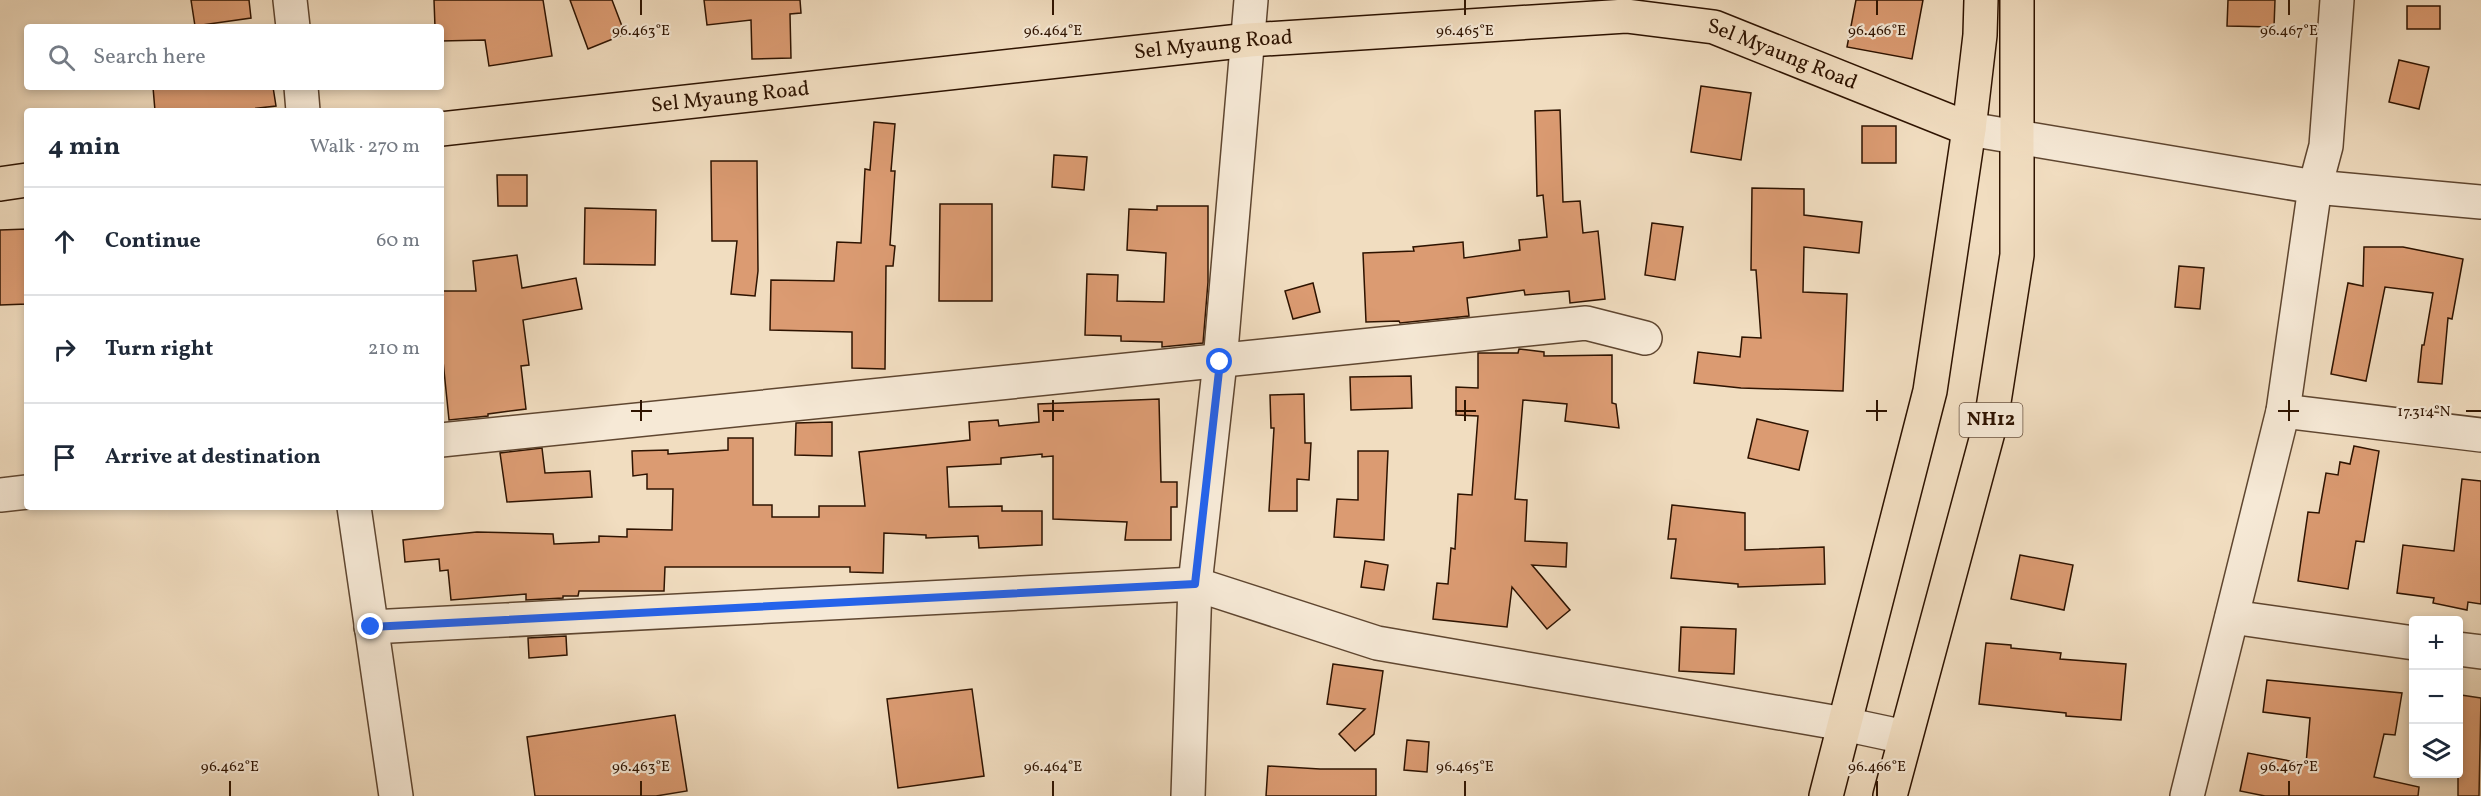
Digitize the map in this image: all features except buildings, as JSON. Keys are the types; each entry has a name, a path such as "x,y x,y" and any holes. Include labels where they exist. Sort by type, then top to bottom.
{"main road":[{"name":"NH12","path":"1826,796 1930,391 1970,129 1980,35 1981,0"},
{"name":"NH12","path":"1890,796 1991,421 2017,255 2015,137 2017,0"},
{"name":"Sel Myaung Road","path":"444,129 1249,40 1626,16 1714,27 1970,129"},
{"path":"0,184 24,180"}],"street":[{"path":"290,0 293,24"},
{"path":"1188,796 1195,584 1220,362 1251,0"},
{"path":"2187,796 2283,411 2315,187 2326,146 2337,0"},
{"path":"301,90 303,108"},
{"path":"1970,129 2315,187 2481,202"},
{"path":"444,440 1586,323 1645,338"},
{"path":"2283,411 2481,435"},
{"path":"0,495 24,492"},
{"path":"354,510 396,796"},
{"path":"371,627 1195,584 1377,643 1844,724 1905,737"},
{"path":"2232,616 2409,642"},
{"path":"2463,650 2481,652"}],"route":[{"path":"371,627 1195,584 1220,362"}]}
